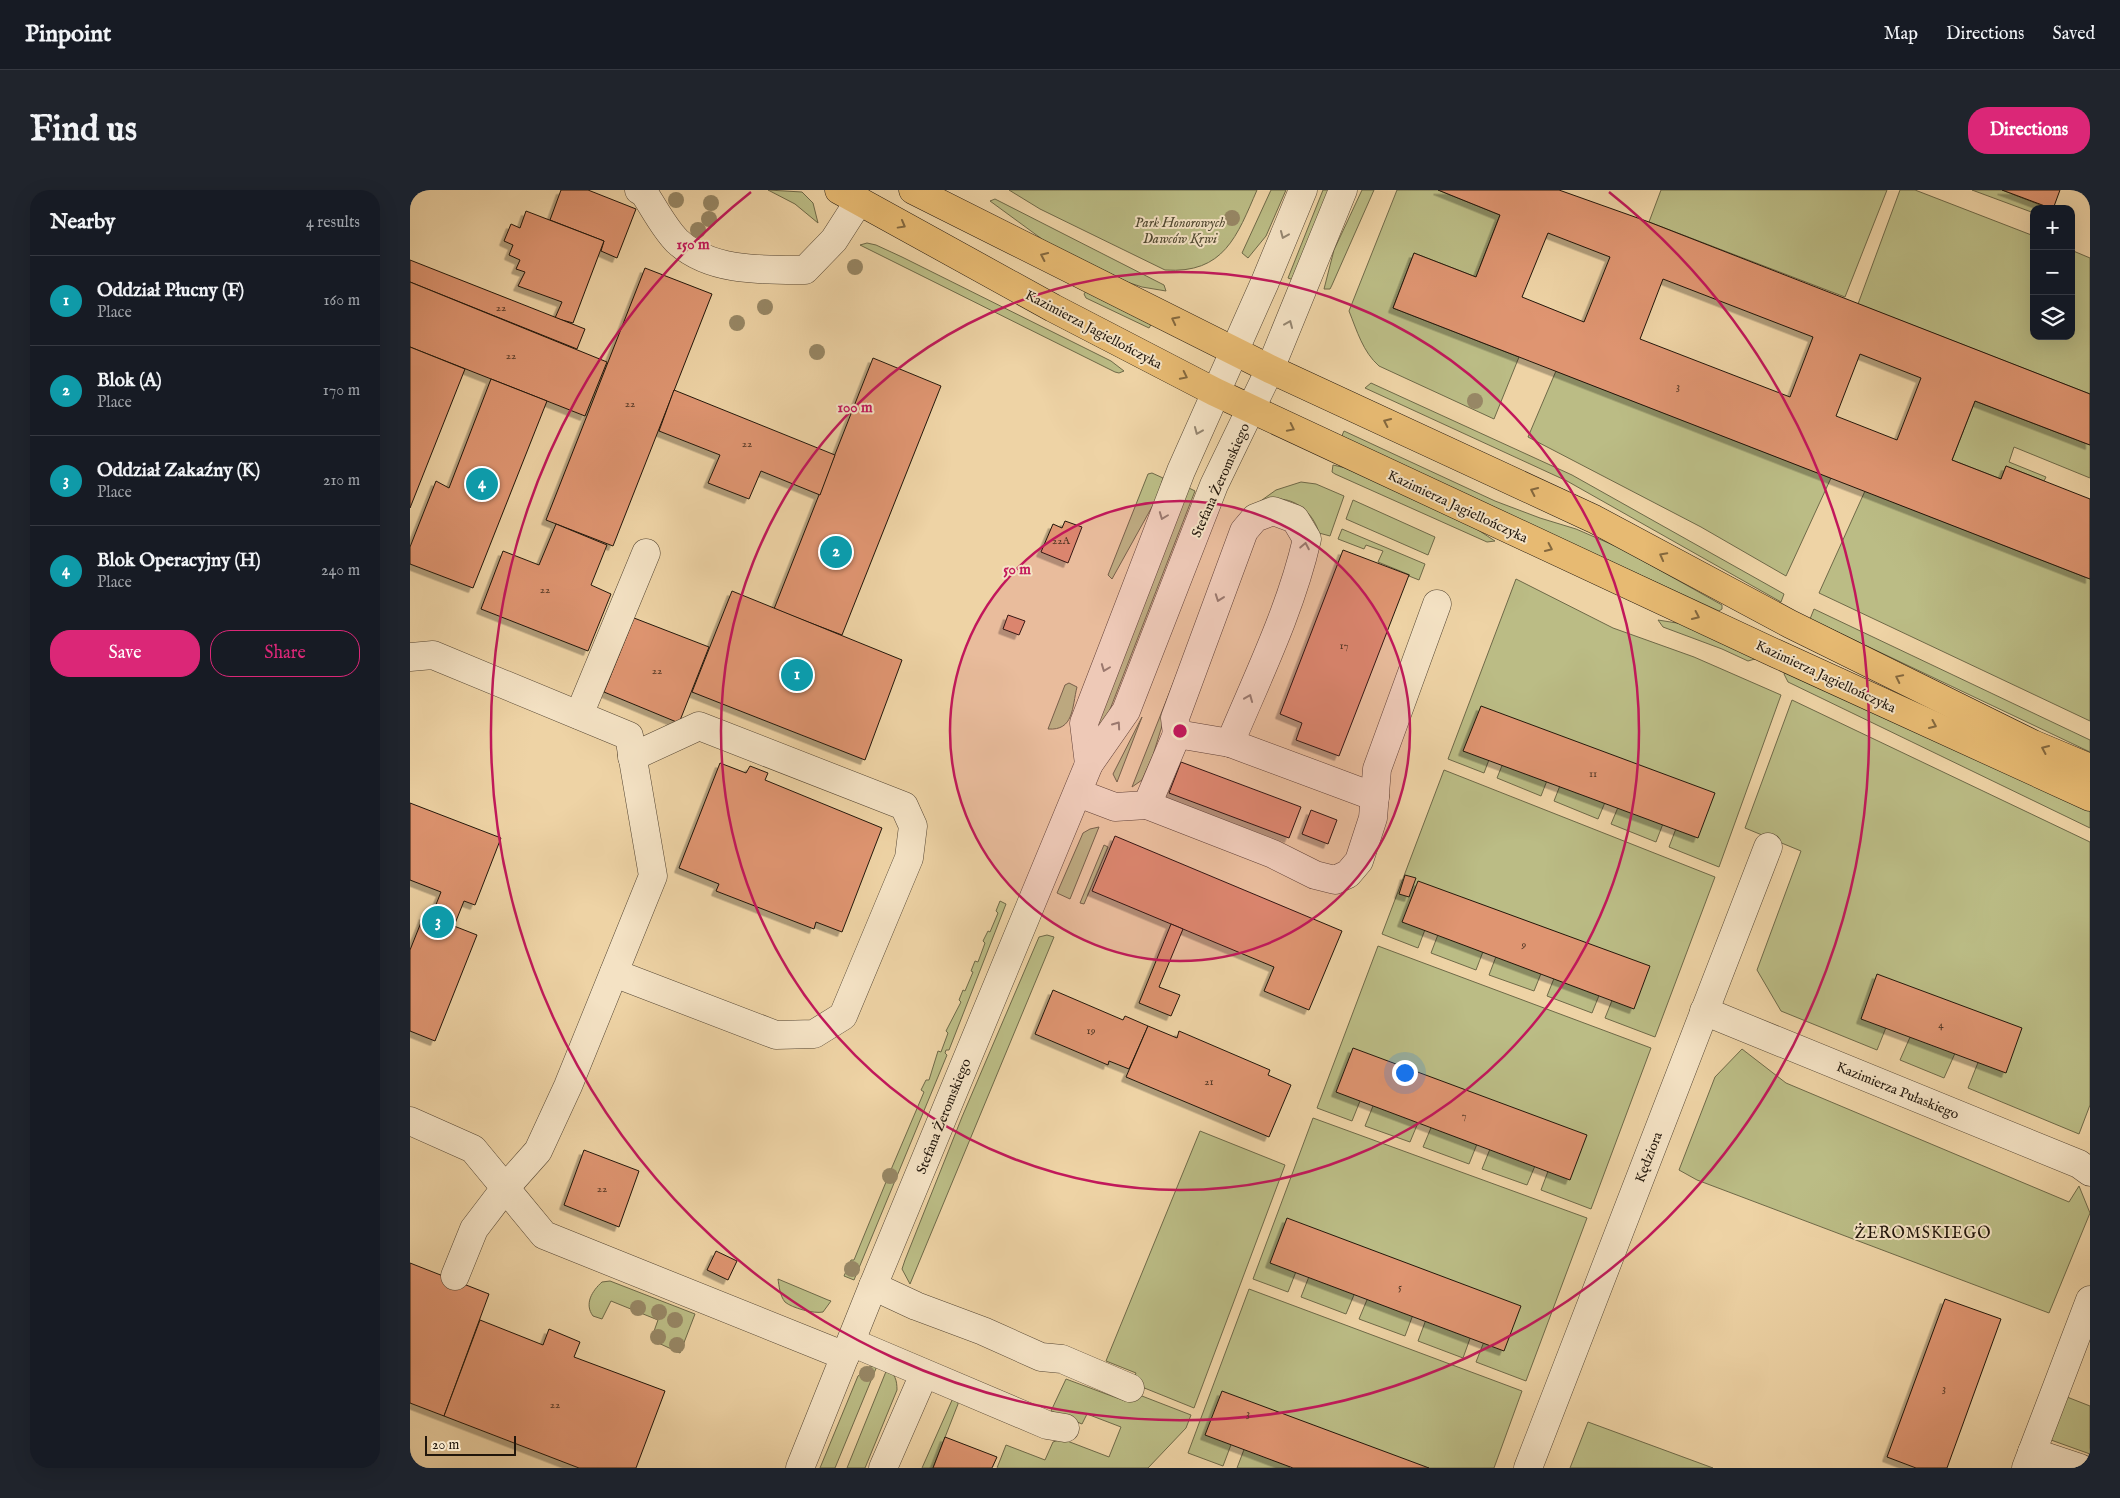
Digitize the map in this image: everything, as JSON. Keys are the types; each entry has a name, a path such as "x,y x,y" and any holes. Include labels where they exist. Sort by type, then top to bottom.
{"main road":[{"path":"912,190 1270,369 1594,519 1790,624 2033,744 2090,768"},
{"name":"Kazimierza Jagiellończyka","path":"849,196 1053,308 1215,392 1777,654 2090,797"}],"street":[{"path":"639,190 644,193 677,241 702,257 735,267 766,270 805,270 834,240 849,196"},
{"name":"Stefana Żeromskiego","path":"1089,764 1084,723 1181,470 1303,190"},
{"name":"Stefana Żeromskiego","path":"800,1468 873,1286 1089,764 1126,711 1214,485 1270,369 1344,190"},
{"path":"1148,806 1177,734 1175,718 1244,531 1254,518 1273,511 1295,519 1307,539 1302,563 1285,611 1230,743"},
{"path":"579,715 646,553"},
{"path":"1078,793 1115,807 1148,806 1273,854 1315,876 1335,880 1348,874 1358,861 1373,818 1376,769 1436,604"},
{"path":"410,657 433,655 629,736 653,876 568,1086 538,1150 506,1187 474,1229 455,1276"},
{"path":"614,973 776,1035 814,1034 843,1016 909,858 913,826 904,806 699,726 632,757"},
{"path":"1177,734 1230,743 1375,797"},
{"name":"Kędziora","path":"1528,1468 1768,846"},
{"name":"Kazimierza Pułaskiego","path":"1704,1011 2079,1164 2090,1172"},
{"path":"410,1121 473,1149 544,1235 848,1349 924,1374 1048,1425 1066,1428"},
{"path":"873,1286 916,1306 983,1331 1041,1357 1062,1359 1130,1388"},
{"path":"2080,1468 2029,1460 2090,1300"},
{"path":"883,1468 924,1374"}],"green space":[{"path":"768,190 802,192 813,203 818,223 795,204"},
{"name":"Park Honorowych Dawców Krwi","path":"1009,190 1257,190 1235,237 1215,259 1201,266 1185,270 1165,270 1040,209"},
{"path":"1271,190 1286,190 1266,236 1248,258 1242,253"},
{"path":"1323,190 1332,190 1296,281 1288,278"},
{"path":"1362,190 1374,190 1330,289 1324,289 1334,250"},
{"path":"1397,190 1438,190 1500,215 1476,277 1414,253 1393,308 1519,357 1494,419 1379,366 1365,348 1358,334 1349,311"},
{"path":"1661,190 1887,190 1845,297 1649,222"},
{"path":"1900,190 1915,190 2030,234 2030,340 2075,340 2075,252 2090,258 2090,394 1858,304"},
{"path":"1972,190 2002,190 2040,205 2030,205 2030,212"},
{"path":"995,199 1164,285 1166,291 1127,282 1046,242 990,201"},
{"path":"867,243 902,257 1111,361 1124,371 1115,372 860,245"},
{"path":"1086,291 1153,321 1149,328 1086,298 1084,294"},
{"path":"1556,371 1831,478 1786,576 1701,527 1528,437"},
{"path":"1371,383 1572,475 1784,594 1781,602 1567,481 1365,388"},
{"path":"1975,401 2090,445 2090,478 2014,447 2009,462 2046,477 2044,481 2006,466 2001,479 1952,460"},
{"path":"1344,431 1495,501 1576,529 1620,548 1722,605 1722,609 1719,611 1341,438"},
{"path":"1333,465 1346,468 1469,524 1495,541 1487,542 1335,474 1332,472"},
{"path":"1152,473 1163,478 1158,496 1112,579 1108,575 1148,474"},
{"path":"1301,482 1316,484 1344,496 1330,536 1319,533 1309,514 1292,502 1275,499 1255,505 1276,490"},
{"path":"1187,487 1195,491 1109,712 1099,729 1095,722"},
{"path":"1865,491 2090,579 2090,721 1819,593"},
{"path":"1353,500 1435,537 1428,555 1346,519"},
{"path":"1342,529 1425,564 1419,580 1378,562 1383,551 1366,545 1364,549 1338,539"},
{"path":"1516,579 1613,628 1694,657 1781,695 1719,867 1669,847 1677,826 1664,821 1656,842 1611,824 1619,805 1606,800 1598,819 1554,801 1561,783 1548,778 1541,796 1497,778 1503,763 1490,757 1484,773 1448,759"},
{"path":"1814,609 2090,740 2090,752 1810,619"},
{"path":"1658,620 1708,628 1755,659 1748,661 1663,627"},
{"path":"1182,661 1153,755 1142,780 1132,787"},
{"path":"1788,666 2090,811 2090,828 1788,682 1784,674"},
{"path":"1069,683 1077,687 1070,716 1063,726 1057,729 1048,729 1065,685"},
{"path":"1792,700 2090,842 2090,1105 2079,1134 1968,1088 1979,1060 1956,1051 1944,1078 1900,1060 1911,1035 1887,1025 1877,1050 1781,1011 1757,970 1801,851 1745,828"},
{"path":"1142,717 1117,782 1113,774"},
{"path":"1444,770 1715,877 1655,1037 1605,1018 1613,998 1600,993 1592,1013 1547,996 1555,976 1542,971 1534,991 1489,975 1497,954 1484,949 1476,970 1431,953 1439,932 1426,927 1418,948 1382,934"},
{"path":"1099,827 1070,899 1057,893 1083,833"},
{"path":"1104,845 1108,847 1084,904 1080,903"},
{"path":"1000,901 1006,904 949,1050 946,1050 945,1053 947,1055 854,1280 844,1276 851,1260 854,1260 886,1182 884,1180 888,1172 890,1172 924,1092 921,1090 926,1080 929,1080 938,1051 941,1052 948,1033 946,1031 961,1002 959,1000 973,972 971,971 975,961 978,962 985,943 983,941 988,931 990,932 998,913 996,911"},
{"path":"1047,935 1054,937 910,1284 902,1269 905,1260 962,1117 1039,937"},
{"path":"1378,946 1651,1048 1591,1209 1541,1190 1550,1166 1537,1161 1527,1185 1482,1169 1492,1144 1479,1139 1469,1164 1423,1147 1433,1123 1420,1118 1410,1142 1365,1126 1375,1101 1362,1096 1352,1121 1317,1108"},
{"path":"1742,1049 1786,1083 2069,1202 2079,1186 2090,1213 2049,1313 1697,1180 1679,1170 1715,1077"},
{"path":"1313,1118 1587,1218 1526,1381 1476,1362 1485,1339 1472,1333 1463,1358 1418,1341 1427,1317 1414,1312 1405,1336 1359,1319 1369,1295 1356,1290 1346,1314 1301,1297 1310,1274 1297,1269 1288,1292 1253,1279"},
{"path":"1200,1131 1285,1165 1194,1408 1132,1383 1136,1373 1106,1361"},
{"path":"778,1279 831,1301 823,1312 809,1311 793,1306 783,1300"},
{"path":"610,1281 695,1314 680,1353 654,1341 653,1334 658,1320 611,1301 602,1319 593,1316 589,1307 590,1298 602,1282"},
{"path":"1249,1289 1522,1391 1494,1468 1303,1468 1291,1463 1289,1468 1237,1468 1245,1447 1232,1442 1223,1466 1188,1453"},
{"path":"877,1366 835,1468 820,1468 858,1376 869,1367"},
{"path":"887,1369 895,1378 897,1390 865,1468 847,1468"},
{"path":"1066,1379 1125,1401 1129,1391 1191,1415 1186,1428 1148,1468 997,1468 1006,1445 1045,1460 1053,1442 1062,1439 1109,1457 1121,1427 1087,1414 1082,1424 1051,1411"},
{"path":"2067,1397 2090,1406 2090,1454 2051,1440"},
{"path":"953,1398 958,1404 933,1468 922,1468"},
{"path":"1588,1422 1713,1468 1570,1468"}],"building":[{"path":"561,190 588,190 636,209 617,258 601,251 604,241 550,220"},
{"path":"1438,190 1559,190 1649,222 2090,394 2090,445 1975,401 1952,460 2001,479 2006,466 2090,499 2090,579 1393,308 1414,253 1476,277 1500,215","holes":["1548,233 1610,257 1584,322 1522,297","1663,279 1813,337 1790,397 1640,339","1860,354 1921,378 1897,440 1836,416"]},
{"path":"2002,190 2060,190 2054,205 2042,205"},
{"path":"526,211 604,241 573,323 555,318 562,302 518,286 525,272 516,269 520,260 509,255 513,245 504,241 511,224 520,228"},
{"path":"410,260 585,329 577,349 410,282"},
{"path":"645,268 712,294 613,546 546,520"},
{"path":"410,282 607,362 585,416 410,347"},
{"path":"410,347 465,369 410,508"},
{"path":"873,358 941,386 842,635 774,609"},
{"path":"491,379 547,401 473,588 410,564 410,547 436,481 449,488"},
{"path":"674,390 835,455 820,495 761,471 749,499 708,483 720,455 659,431"},
{"path":"1065,521 1082,527 1068,563 1041,552 1053,524 1062,528"},
{"path":"556,524 607,545 591,585 611,594 588,651 481,609 503,551 539,565"},
{"path":"1343,550 1409,575 1339,756 1296,740 1302,723 1280,714"},
{"path":"732,591 902,660 865,760 692,692"},
{"path":"1008,615 1025,621 1019,635 1003,629"},
{"path":"634,618 709,647 679,723 604,692"},
{"path":"1481,706 1715,793 1698,838 1463,751"},
{"path":"1181,762 1301,807 1289,838 1169,793"},
{"path":"720,763 746,773 750,766 768,773 765,780 882,828 842,932 816,922 814,929 716,891 719,884 679,868"},
{"path":"410,803 501,838 475,905 464,901 454,926 477,935 435,1041 410,1031 410,950 424,915 431,917 441,892 410,880"},
{"path":"1311,810 1337,820 1328,844 1302,834"},
{"path":"1115,836 1342,931 1309,1010 1264,991 1274,967 1092,891"},
{"path":"1405,875 1416,878 1409,897 1399,894"},
{"path":"1418,881 1650,966 1634,1009 1402,922"},
{"path":"1171,924 1183,929 1159,987 1180,995 1171,1016 1139,1003"},
{"path":"1877,974 2022,1028 2006,1073 1861,1019"},
{"path":"1053,990 1123,1020 1125,1016 1148,1026 1129,1069 1109,1061 1108,1065 1035,1034"},
{"path":"1148,1026 1177,1038 1179,1031 1270,1070 1268,1075 1291,1085 1269,1137 1126,1077"},
{"path":"1353,1048 1587,1135 1570,1180 1336,1092"},
{"path":"584,1150 639,1171 619,1227 564,1205"},
{"path":"1287,1218 1521,1306 1504,1351 1270,1263"},
{"path":"716,1251 737,1261 728,1280 707,1270"},
{"path":"410,1263 489,1294 444,1416 410,1403"},
{"path":"1945,1299 2001,1319 1947,1468 1916,1468 1887,1457"},
{"path":"480,1320 543,1345 549,1329 580,1342 574,1357 665,1391 636,1468 579,1468 444,1416"},
{"path":"1222,1391 1429,1468 1293,1468 1205,1435"},
{"path":"945,1437 997,1457 992,1468 933,1468"}],"place":[{"name":"Blok Operacyjny (H)","path":"482,484"},
{"name":"Blok (A)","path":"836,552"},
{"name":"Oddział Płucny (F)","path":"797,675"},
{"name":"Oddział Zakaźny (K)","path":"438,922"}],"district":[{"name":"ŻEROMSKIEGO","path":"1923,1232"}]}
